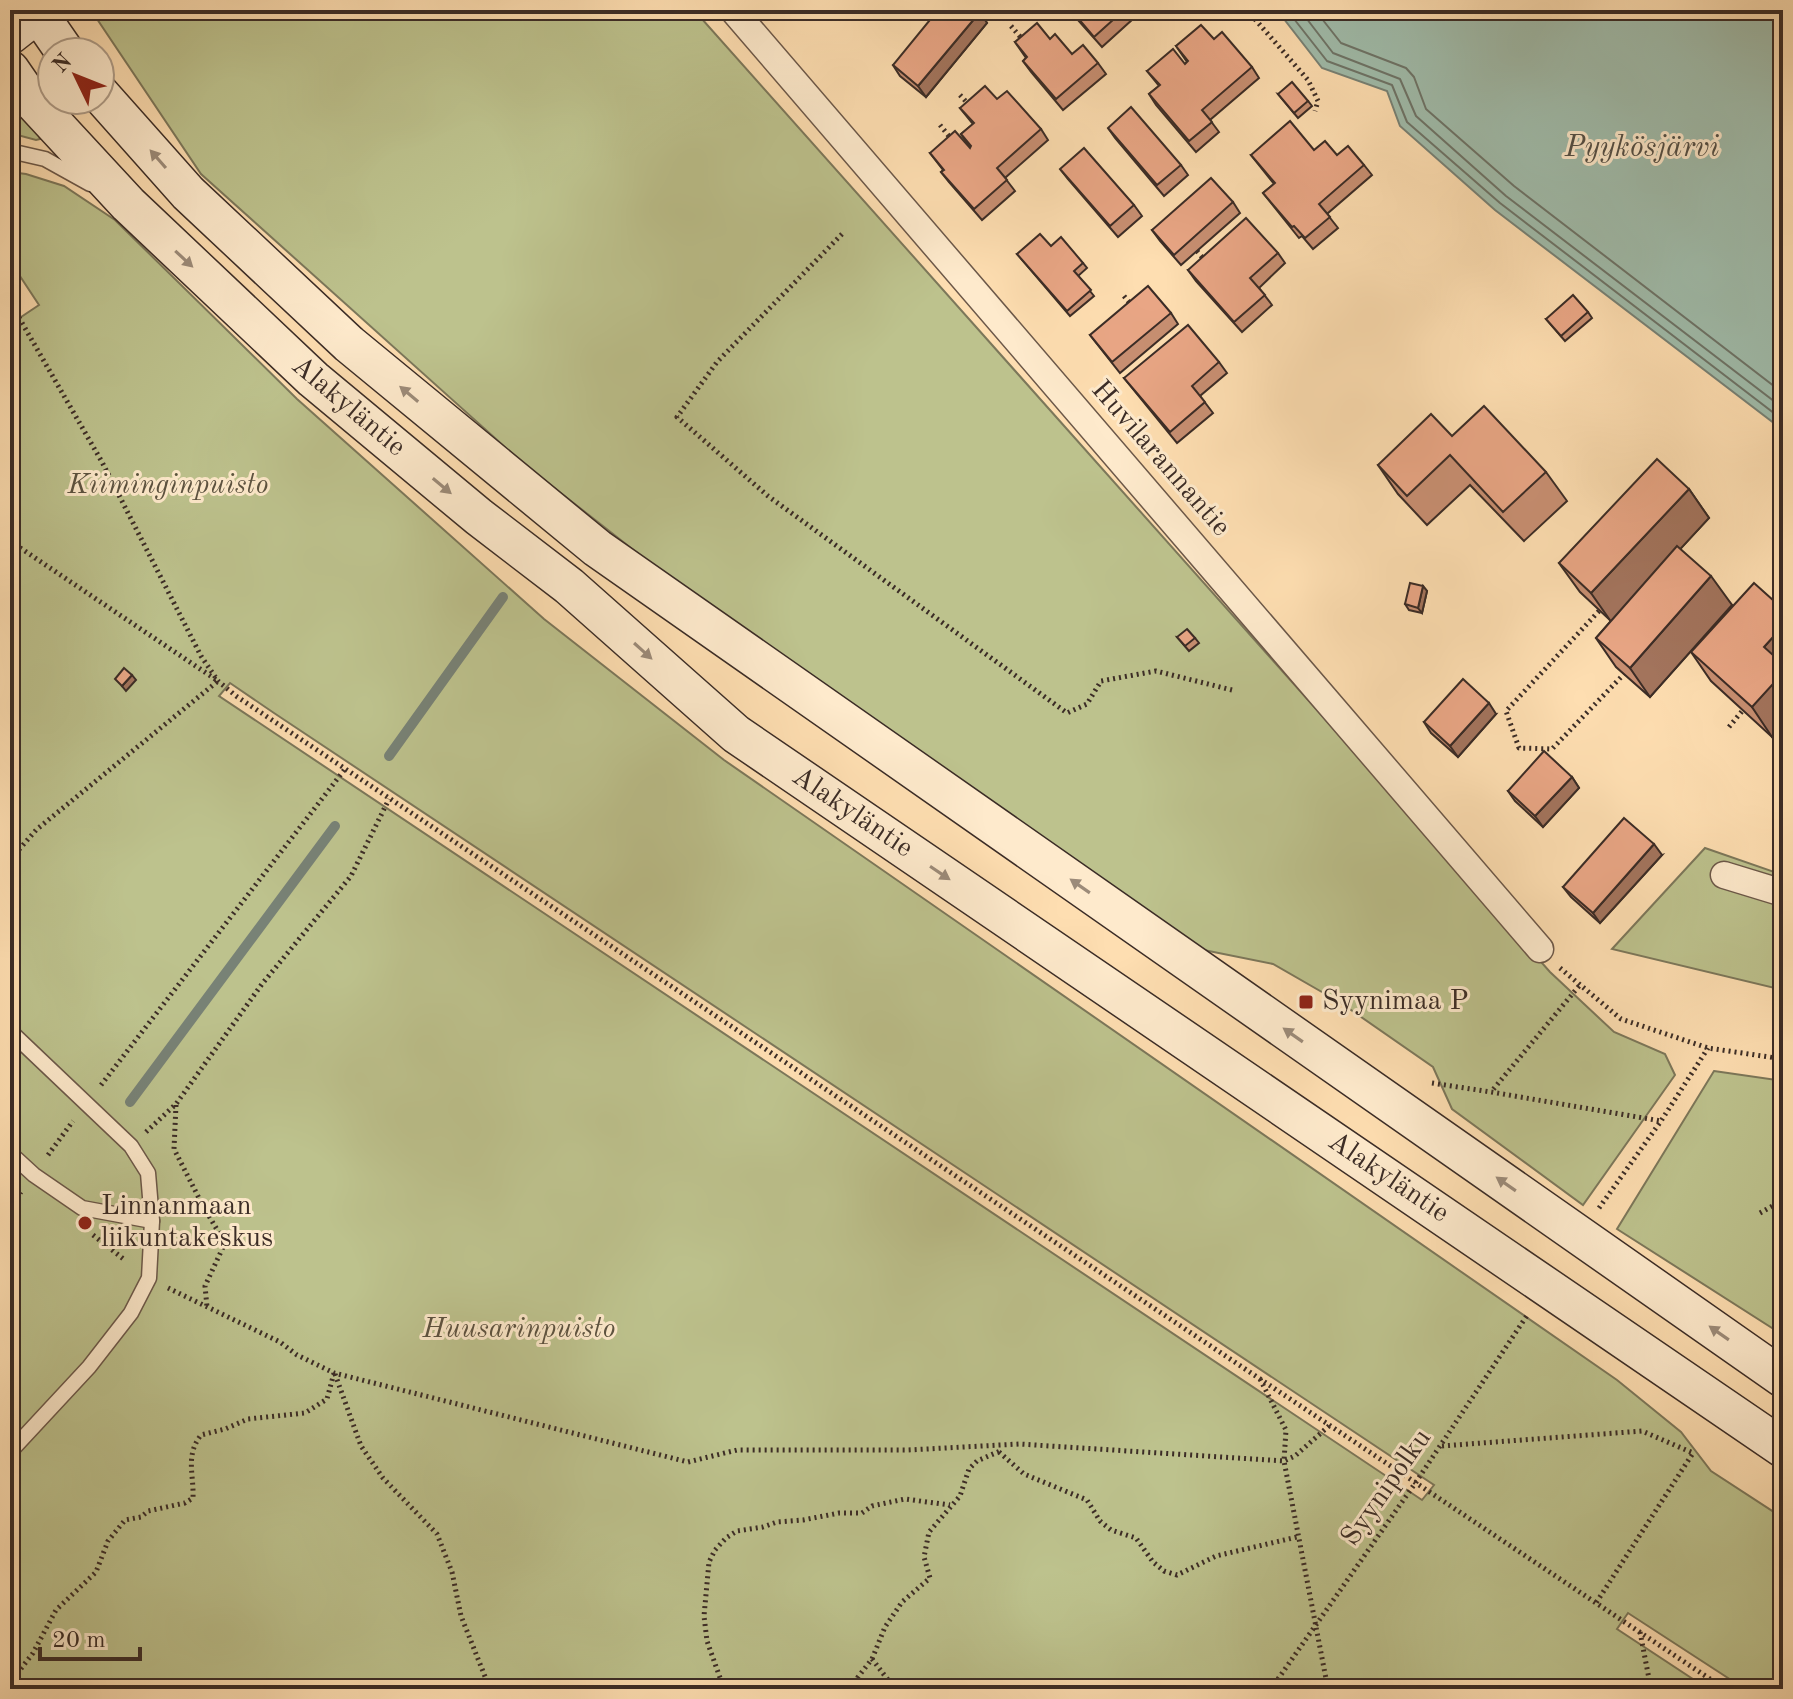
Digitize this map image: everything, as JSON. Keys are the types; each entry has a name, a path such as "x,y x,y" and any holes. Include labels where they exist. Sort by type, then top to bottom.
{"main road":[{"path":"31,17 49,36"},
{"name":"Alakyläntie","path":"10,70 28,96 128,204 313,379 479,517 569,586 736,734 1783,1448"},
{"name":"Alakyläntie","path":"116,112 188,193 349,344 597,548 1783,1378"}],"street":[{"name":"Huvilarannantie","path":"733,10 1540,949"},
{"path":"1724,875 1783,893"}],"lane":[{"path":"10,151 45,159 128,204"},
{"path":"10,1031 131,1146 148,1173 152,1221 149,1278 131,1313 89,1367 10,1452"},
{"path":"10,1153 34,1175 82,1208 152,1221"}],"path":[{"path":"1247,10 1308,80 1318,101 1315,111"},
{"path":"1011,26 1029,46"},
{"path":"960,95 975,112"},
{"path":"940,125 958,146"},
{"path":"842,234 717,362 677,417 768,496 1067,713 1087,704 1101,681 1156,671 1232,690"},
{"path":"1197,251 1211,267"},
{"path":"1124,296 1137,312"},
{"path":"10,302 102,462 201,656 218,681"},
{"path":"10,541 218,681 247,704 1725,1689"},
{"path":"1599,611 1506,711 1519,748 1552,749 1624,674"},
{"path":"10,860 36,830 218,681"},
{"path":"1729,727 1743,710"},
{"path":"34,1175 345,769"},
{"path":"131,1146 176,1104 262,984 351,876 389,799"},
{"path":"1540,949 1579,986 1621,1019 1708,1048 1783,1059"},
{"path":"1491,1092 1579,986"},
{"path":"1599,1209 1708,1048"},
{"path":"1432,1083 1661,1121"},
{"path":"176,1104 174,1149 225,1243 205,1286 207,1307"},
{"path":"1760,1213 1783,1200"},
{"path":"149,1278 280,1342 297,1355 334,1373 688,1462 737,1450 908,1450 1007,1445 1284,1461 1295,1456 1330,1425"},
{"name":"Syynipolku","path":"1271,1689 1441,1447 1532,1308"},
{"path":"10,1683 33,1653 56,1610 96,1572 108,1541 125,1520 193,1498 194,1482 189,1464 192,1450 201,1435 248,1419 305,1413 327,1399 334,1373"},
{"path":"334,1373 361,1446 383,1478 437,1534 452,1572 461,1616 486,1679 494,1689"},
{"path":"1260,1379 1286,1430 1284,1461 1328,1689"},
{"path":"1441,1447 1642,1431 1693,1453 1596,1603"},
{"path":"853,1689 872,1659 885,1627 902,1602 930,1578 924,1557 929,1532 960,1496 969,1469 977,1461 999,1452 1007,1445"},
{"path":"999,1452 1024,1474 1087,1500 1100,1521 1111,1530 1136,1538 1153,1562 1164,1571 1177,1575 1216,1556 1297,1537"},
{"path":"724,1689 707,1641 704,1616 709,1562 726,1538 737,1531 777,1522 839,1513 862,1513 872,1506 905,1499 950,1505"},
{"path":"1640,1632 1651,1689"},
{"path":"872,1659 895,1689"},
{"path":"25,1689 35,1689"}],"green space":[{"path":"91,10 694,10 1550,972 1614,1032 1665,1054 1675,1075 1583,1205 1452,1109 1433,1067 1341,1003 1273,964 1179,945 696,599 525,465 201,174 116,47 116,36 108,36"},
{"path":"10,103 38,131 40,139 10,133"},
{"name":"Huusarinpuisto","path":"10,172 64,186 115,220 297,399 544,619 724,760 1617,1380 1681,1432 1711,1471 1783,1518 1783,1689 1745,1689 1628,1613 1617,1629 1708,1689 10,1689 10,312 18,319 39,305 10,261","holes":["230,683 1434,1485 1422,1500 219,696"]},
{"path":"1705,848 1783,875 1783,990 1612,949"},
{"path":"1714,1071 1783,1081 1783,1335 1617,1229"}],"water":[{"name":"Pyykösjärvi","path":"1277,10 1783,10 1783,430 1495,210 1400,126 1387,91 1322,68"}],"building":[{"path":"938,10 980,12 918,86 893,65"},
{"path":"1071,10 1124,10 1094,37"},
{"path":"1037,23 1050,39 1055,34 1072,54 1083,45 1098,63 1056,99 1023,61 1027,57 1015,42"},
{"path":"1201,25 1214,39 1222,32 1252,67 1202,110 1212,122 1189,141 1149,94 1160,85 1147,71 1173,49 1185,64 1188,61 1176,46"},
{"path":"1292,82 1308,101 1294,113 1278,94"},
{"path":"985,86 997,99 1007,91 1041,129 997,168 1007,180 974,209 941,172 944,170 930,153 955,131 970,148 961,134 974,123 960,108"},
{"path":"1131,107 1181,165 1157,185 1108,128"},
{"path":"1290,121 1314,150 1325,141 1337,155 1348,146 1364,165 1319,204 1330,217 1305,238 1263,193 1275,183 1251,155"},
{"path":"1084,148 1134,205 1110,226 1060,169"},
{"path":"1211,178 1233,202 1174,255 1152,230"},
{"path":"1246,218 1278,253 1250,278 1265,295 1234,322 1188,270"},
{"path":"1040,234 1051,246 1061,237 1083,263 1074,271 1091,290 1067,311 1017,254"},
{"path":"1148,286 1171,313 1112,362 1090,335"},
{"path":"1573,295 1588,312 1561,336 1546,319"},
{"path":"1188,325 1219,362 1192,386 1205,402 1170,432 1124,378"},
{"path":"1484,406 1546,472 1503,512 1450,455 1407,496 1378,465 1431,414 1452,436"},
{"path":"1657,459 1689,489 1591,593 1559,563"},
{"path":"1677,546 1711,576 1630,668 1596,638"},
{"path":"1410,583 1423,586 1418,608 1405,604"},
{"path":"1754,583 1783,609 1783,626 1764,647 1783,664 1783,673 1752,707 1691,652"},
{"path":"1187,629 1195,638 1185,646 1177,637"},
{"path":"124,668 132,675 122,686 115,679"},
{"path":"1463,679 1489,703 1450,746 1424,722"},
{"path":"1544,751 1572,777 1535,816 1508,791"},
{"path":"1624,818 1654,844 1593,913 1563,887"}],"waterway":[{"path":"389,756 503,597"},
{"path":"130,1102 335,826"}],"place":[{"name":"Syynimaa P","path":"1306,1002"},
{"name":"Linnanmaan liikuntakeskus","path":"85,1223"}],"park label":[{"name":"Kiiminginpuisto","path":"168,486"}]}
